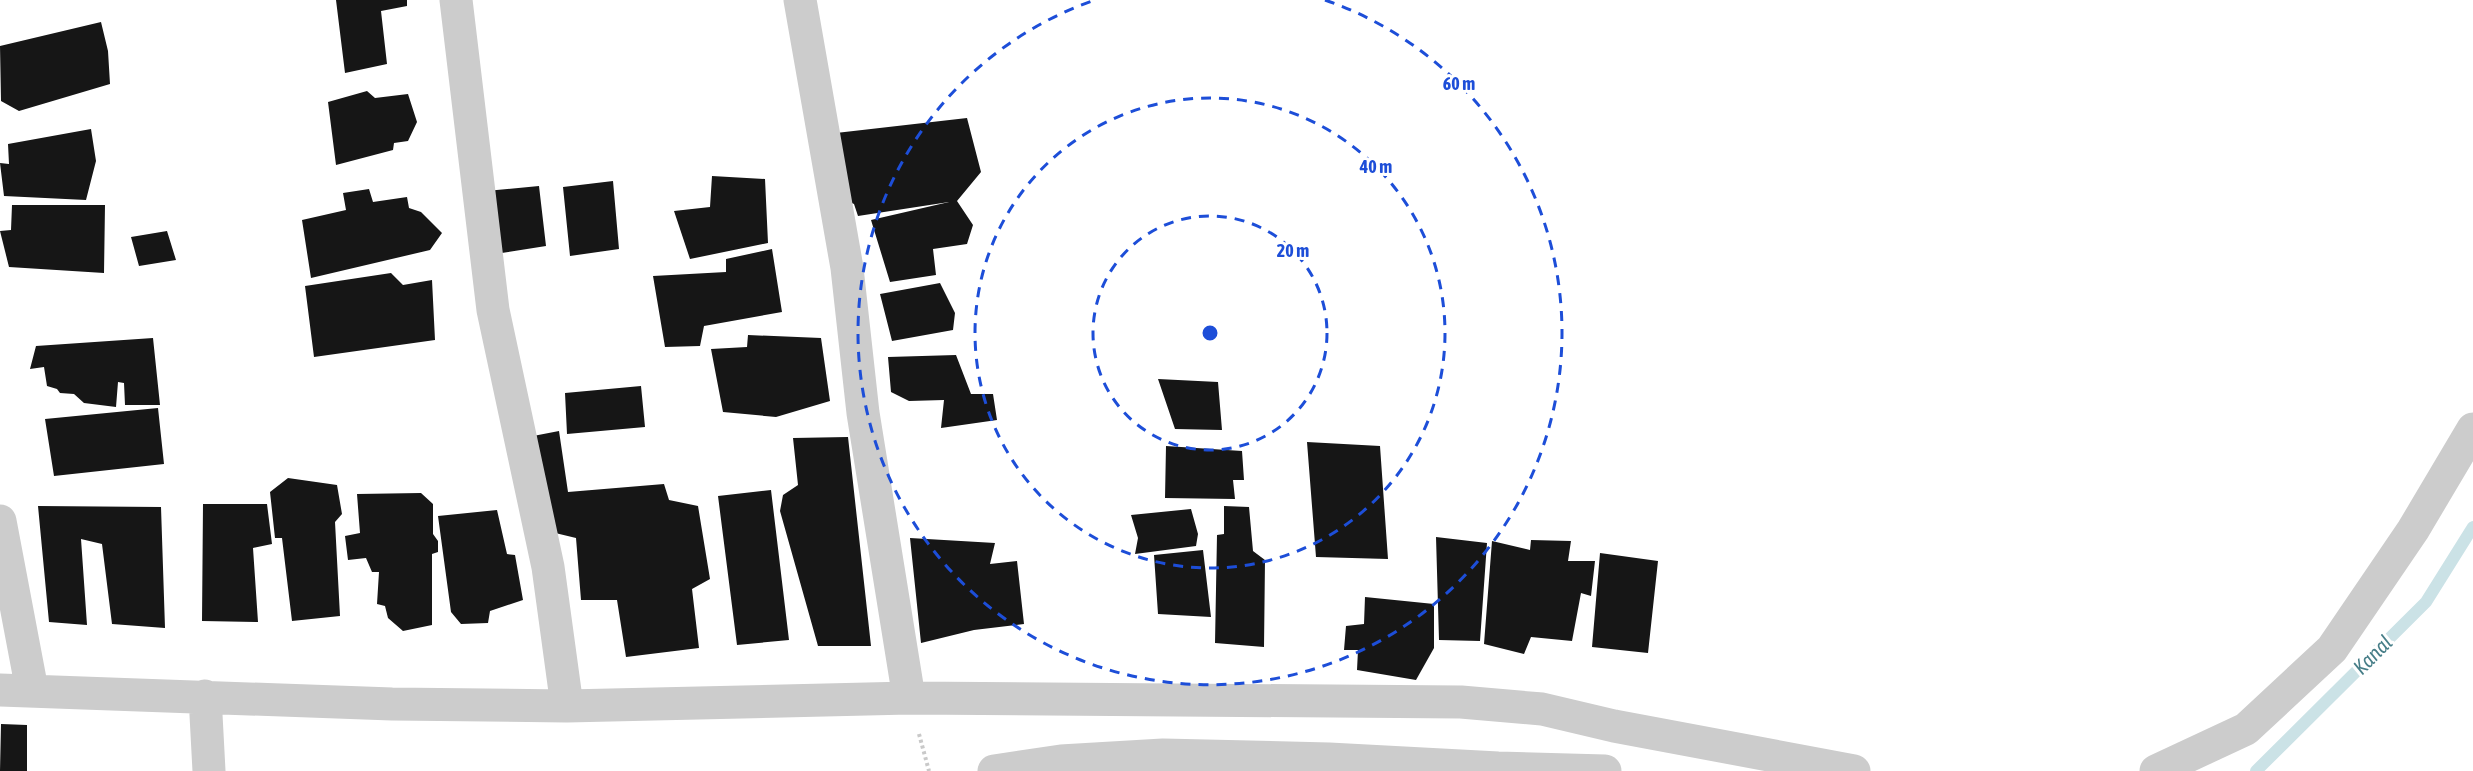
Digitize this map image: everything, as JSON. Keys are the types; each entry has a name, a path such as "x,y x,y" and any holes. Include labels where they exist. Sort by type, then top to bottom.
{"street":[{"path":"456,0 493,310 548,567 567,706"},
{"path":"800,0 847,268 863,413 909,698"},
{"path":"2156,771 2247,729 2332,649 2413,531 2473,429"},
{"path":"0,521 16,690 392,704 567,706 909,698 1461,702 1542,709 1614,726 1854,771"},
{"path":"205,696 209,771"},
{"path":"1614,726 1619,771"},
{"path":"994,771 1061,761 1163,755 1329,759 1605,771"}],"building":[{"path":"336,0 407,0 407,6 381,11 387,64 345,73"},
{"path":"101,22 108,51 110,84 19,111 1,101 0,46"},
{"path":"367,91 375,98 408,94 417,122 408,141 394,143 393,150 336,165 328,102"},
{"path":"967,118 981,172 957,201 973,225 967,244 933,249 936,275 890,282 871,220 949,202 858,216 854,204 847,201 836,133"},
{"path":"91,129 96,161 86,200 4,196 0,163 9,164 8,144"},
{"path":"712,176 765,179 768,243 690,259 674,211 710,207"},
{"path":"613,181 619,249 570,256 563,187"},
{"path":"539,186 546,246 495,254 486,191"},
{"path":"369,189 373,202 407,197 409,208 421,212 442,233 430,250 311,278 302,220 346,210 343,193"},
{"path":"12,205 105,205 104,273 9,267 0,231 11,230"},
{"path":"167,231 176,260 139,266 131,237"},
{"path":"772,249 782,312 704,326 700,346 665,347 653,276 726,272 726,259"},
{"path":"391,273 403,285 432,280 435,340 314,357 305,286"},
{"path":"940,283 955,313 953,330 892,341 880,294"},
{"path":"748,335 821,338 830,401 776,417 723,412 711,349 747,347"},
{"path":"153,338 160,405 125,405 124,383 118,382 116,407 84,403 74,394 60,393 57,389 47,386 44,367 30,369 36,346"},
{"path":"956,355 971,394 993,394 997,420 941,428 944,400 909,401 891,392 888,357"},
{"path":"1158,379 1218,382 1222,430 1175,429"},
{"path":"641,386 645,427 567,434 565,393"},
{"path":"158,408 164,464 54,476 45,419"},
{"path":"559,431 568,492 664,484 669,500 698,506 710,579 692,589 699,648 626,657 617,600 581,600 576,538 547,531 528,437"},
{"path":"848,437 871,646 818,646 780,511 783,495 798,485 793,438"},
{"path":"1307,442 1380,446 1388,559 1316,557"},
{"path":"1166,446 1242,451 1244,480 1233,480 1235,499 1165,498"},
{"path":"288,478 337,485 342,514 335,522 340,616 292,621 282,538 275,538 270,492"},
{"path":"771,490 789,640 737,645 718,496"},
{"path":"421,493 433,504 433,534 438,541 438,552 432,554 432,625 403,631 388,618 385,606 377,604 379,572 372,572 366,558 348,560 345,536 360,533 357,494"},
{"path":"203,504 267,504 272,544 253,548 258,622 202,621"},
{"path":"38,506 161,507 165,628 112,624 102,544 81,539 87,625 49,622"},
{"path":"1224,506 1249,507 1253,551 1265,560 1264,647 1215,643 1217,535 1224,534"},
{"path":"1191,509 1198,534 1196,546 1135,554 1138,538 1131,515"},
{"path":"497,510 507,554 515,555 523,600 490,611 488,623 461,624 451,612 438,516"},
{"path":"1436,537 1487,543 1480,641 1439,640"},
{"path":"910,538 995,543 990,564 1017,561 1024,624 974,630 921,643"},
{"path":"1531,540 1571,541 1568,561 1595,561 1591,596 1581,593 1572,641 1531,637 1524,654 1484,644 1492,541 1530,550"},
{"path":"1203,550 1211,617 1158,614 1154,555"},
{"path":"1600,553 1658,561 1648,653 1592,647"},
{"path":"1365,597 1434,604 1434,648 1416,680 1357,670 1358,650 1344,650 1346,626 1364,624"},
{"path":"1,724 27,725 27,771 0,771"}],"waterway":[{"name":"Kanal","path":"2256,771 2426,602 2473,527"}]}
